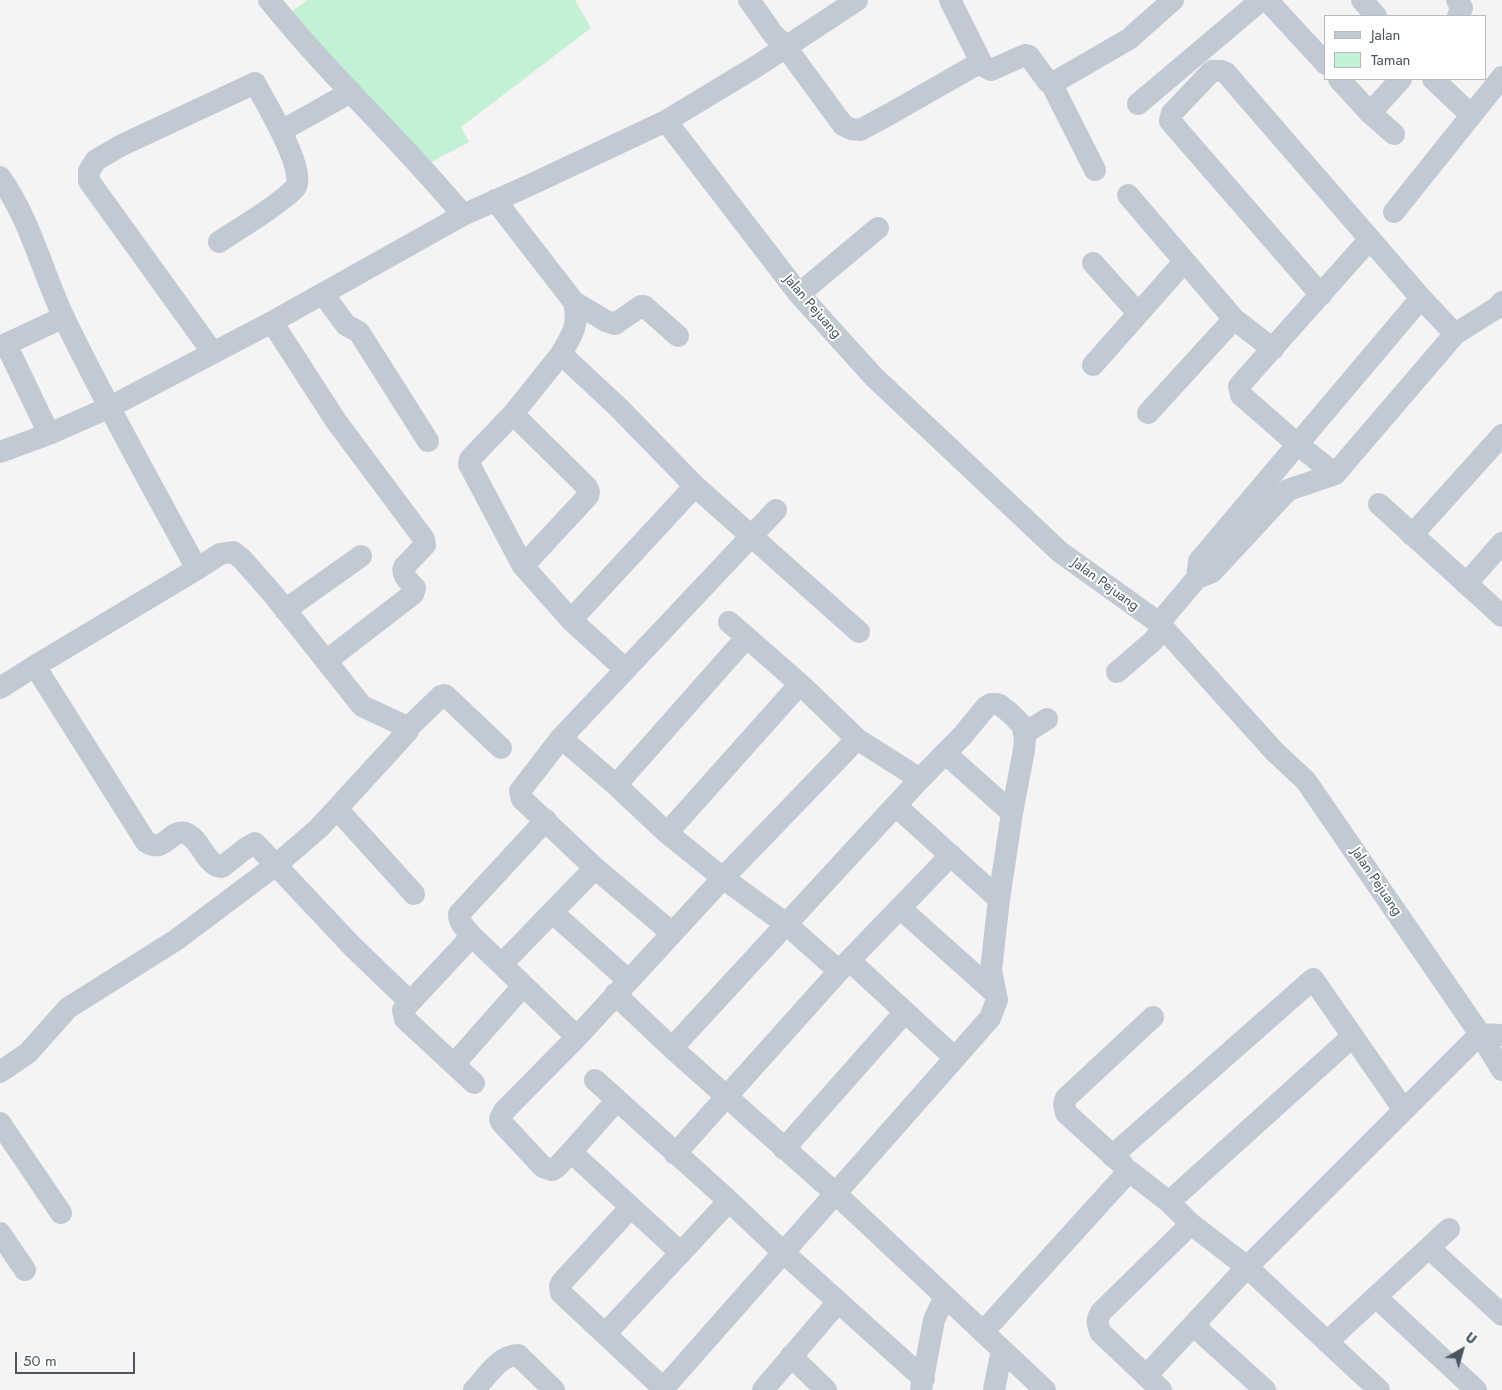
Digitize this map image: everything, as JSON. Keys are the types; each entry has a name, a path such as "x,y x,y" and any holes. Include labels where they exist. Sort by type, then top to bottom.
{"street":[{"path":"749,0 773,34 786,46 842,125 855,130 860,130 888,115 981,62"},
{"path":"950,0 983,66 991,70 1026,55 1029,56 1048,82 1051,83 1096,170"},
{"path":"1051,83 1129,39 1172,0"},
{"path":"1138,104 1261,0"},
{"path":"1267,0 1324,62"},
{"path":"1362,0 1375,15"},
{"path":"274,2 314,54 395,139 463,215"},
{"path":"0,452 49,434 108,408 272,322 463,215 666,121 786,46 850,2"},
{"path":"1321,295 1172,125 1170,120 1172,113 1212,71 1226,73 1369,240 1455,334"},
{"path":"1394,212 1502,76"},
{"path":"1340,80 1370,113 1394,134"},
{"path":"1370,113 1400,80"},
{"path":"1434,80 1470,114"},
{"path":"213,352 89,180 89,171 96,160 122,145 255,83 281,131 296,166 297,186 272,207 219,242"},
{"path":"281,131 351,92"},
{"name":"Jalan Pejuang","path":"666,121 799,294 874,377 1060,552 1159,623 1274,751 1306,781 1480,1034 1502,1070"},
{"path":"0,176 24,221 64,317 108,408 198,569"},
{"path":"1128,195 1234,319 1273,349"},
{"path":"495,200 574,302 606,321 615,324 641,306 644,306 678,336"},
{"path":"799,294 878,228"},
{"path":"1335,474 1297,444 1241,395 1239,391 1241,382 1273,349 1369,240"},
{"path":"1093,366 1184,262"},
{"path":"1094,263 1138,313"},
{"path":"323,294 346,325 358,332 428,441"},
{"path":"1117,672 1153,641 1159,633 1159,623 1197,578 1212,572 1280,483 1297,444 1421,298"},
{"path":"574,302 577,316 576,326 561,354 513,414 470,459 469,464 523,566 571,620 626,669"},
{"path":"1280,483 1335,474 1455,334 1501,307"},
{"path":"49,434 3,346 64,317"},
{"path":"1148,413 1234,319"},
{"path":"272,322 336,421 424,539 425,545 404,567 403,571 403,574 415,588 413,594 326,661"},
{"path":"561,354 618,407 695,486 859,632"},
{"path":"513,414 587,487 589,492 588,496 523,566"},
{"path":"1412,535 1502,435"},
{"path":"571,620 695,486"},
{"path":"1378,504 1502,616"},
{"path":"672,933 595,868 522,798 520,790 561,738 776,510"},
{"path":"1466,584 1502,543"},
{"path":"0,688 220,554 233,552 250,568 362,706 408,728"},
{"path":"285,610 361,556"},
{"path":"730,622 800,684 857,739 920,779"},
{"path":"616,785 746,638"},
{"path":"36,666 146,842 151,845 160,846 177,834 186,833 193,838 214,864 219,867 222,867 255,843 352,946 410,1002"},
{"path":"667,833 800,684"},
{"path":"0,1072 28,1053 68,1008 176,940 276,865 338,810 406,734 408,728 441,696 445,695 501,748"},
{"path":"631,1207 560,1286 561,1293 663,1389 990,1018 997,1000 994,993 991,970 999,899 1024,750 1025,733 1022,725 1000,705 991,704 986,707 946,753 672,1048"},
{"path":"1025,733 1047,719"},
{"path":"561,738 616,785 667,833 723,878 905,1012 955,1058"},
{"path":"617,1100 571,1152 552,1170 547,1169 500,1119 504,1111 577,1038 723,878 857,739"},
{"path":"946,753 1012,814"},
{"path":"896,806 999,899"},
{"path":"338,810 414,894"},
{"path":"546,820 459,914 461,924 472,936 577,1038"},
{"path":"675,1154 845,966 952,855"},
{"path":"502,964 595,868"},
{"path":"900,908 994,993"},
{"path":"552,912 622,987 672,1048 835,1193 1045,1390"},
{"path":"472,936 403,1010 405,1019 474,1082"},
{"path":"983,1332 1120,1163 1313,979 1404,1110"},
{"path":"455,1063 523,986"},
{"path":"784,1149 905,1012"},
{"path":"1153,1017 1066,1098 1064,1104 1066,1113 1120,1163 1169,1202 1191,1224 1247,1267 1376,1389"},
{"path":"1191,1224 1097,1318 1096,1324 1101,1333 1153,1383 1193,1325 1247,1267 1480,1034 1502,1035"},
{"path":"1169,1202 1353,1036"},
{"path":"595,1080 838,1302 922,1384"},
{"path":"0,1122 61,1213"},
{"path":"571,1152 681,1253"},
{"path":"605,1334 729,1201"},
{"path":"1327,1342 1449,1229"},
{"path":"0,1233 25,1270"},
{"path":"1429,1248 1502,1315"},
{"path":"922,1384 934,1320 945,1296"},
{"path":"1376,1297 1476,1390"},
{"path":"764,1390 838,1302"},
{"path":"1193,1325 1265,1390"},
{"path":"994,1390 1002,1350"},
{"path":"474,1390 503,1359 510,1355 518,1355 554,1390"},
{"path":"791,1356 826,1390"}],"green space":[{"path":"307,0 575,0 591,28 461,127 469,142 430,163 290,13"}]}
